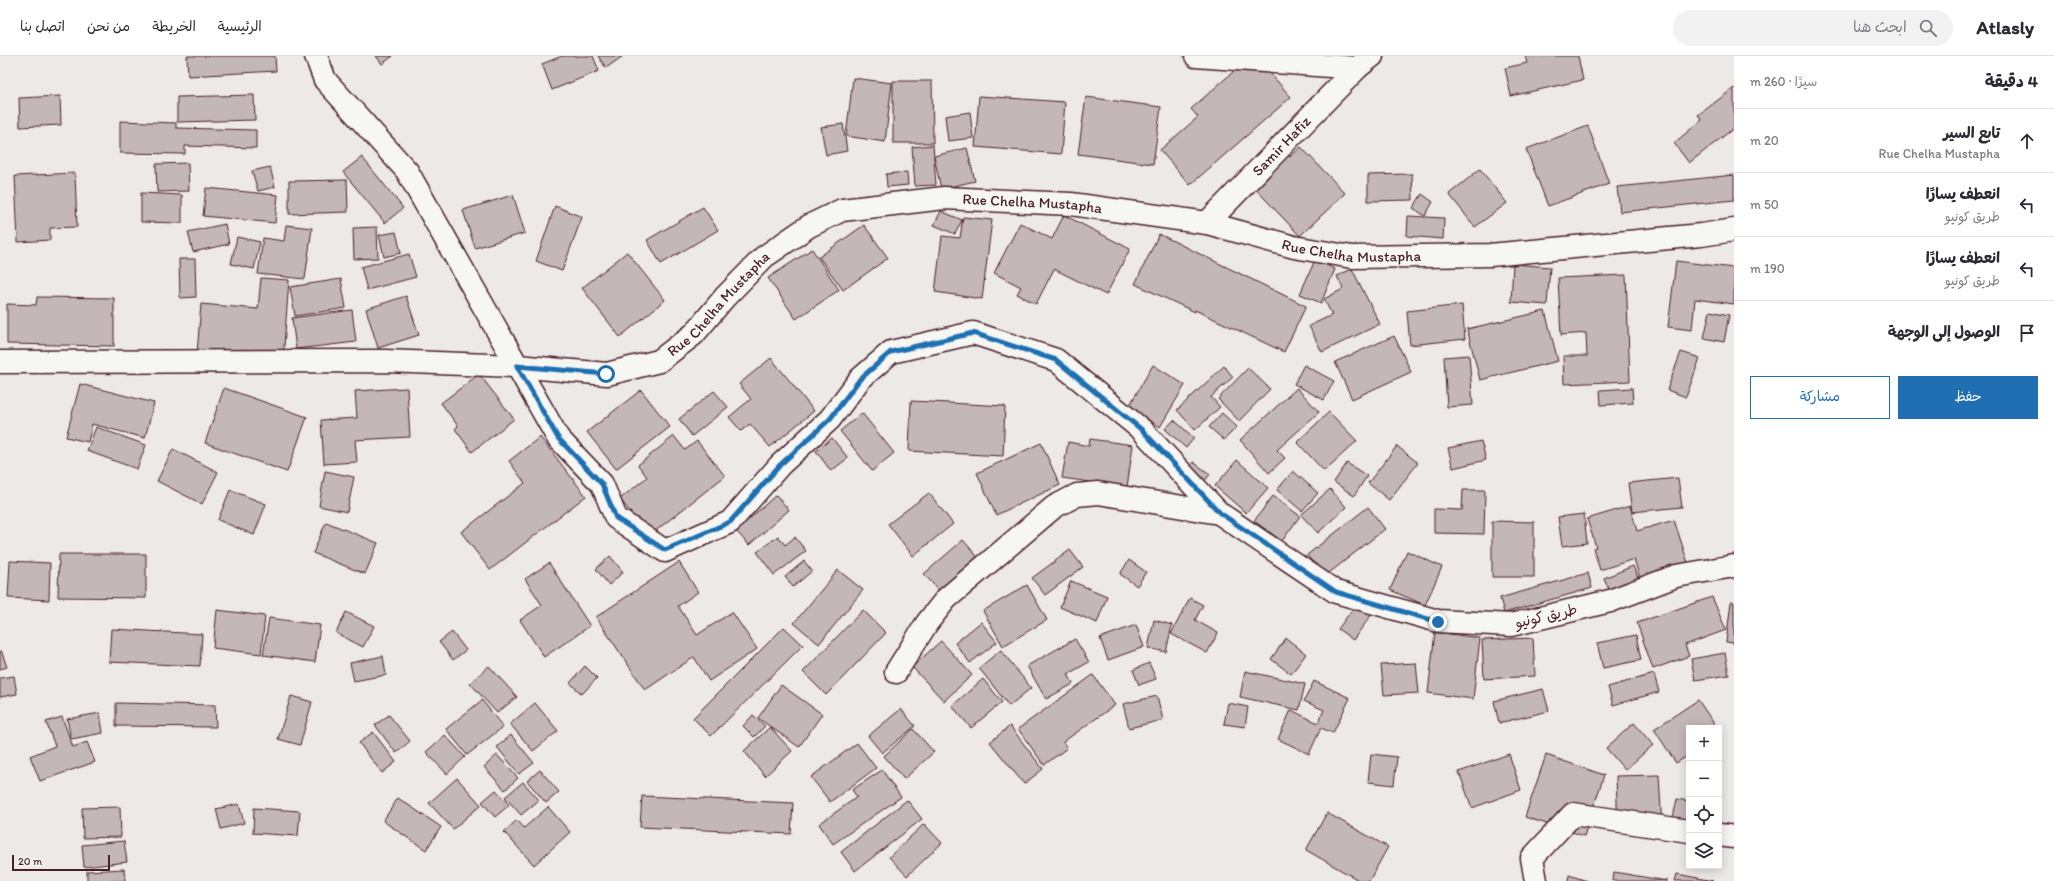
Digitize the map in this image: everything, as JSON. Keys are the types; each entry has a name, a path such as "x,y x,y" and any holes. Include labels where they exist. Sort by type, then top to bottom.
{"street":[{"path":"316,56 325,80 407,171 517,366"},
{"name":"Samir Hafiz","path":"1196,56 1364,62"},
{"name":"Samir Hafiz","path":"1207,223 1364,62"},
{"name":"Rue Chelha Mustapha","path":"0,362 384,361 517,366 606,374 659,361 694,334 725,297 764,257 809,226 842,210 944,198 1071,204 1207,223 1294,247 1352,257 1490,254 1701,235 1734,230"},
{"name":"طريق كونيو","path":"517,366 558,438 602,484 616,518 665,550 730,522 780,465 830,419 860,379 891,352 973,333 1056,360 1142,430 1220,513 1336,592 1438,622 1511,625 1610,601 1676,576 1734,566"},
{"path":"896,672 927,623 946,599 1054,507 1077,495 1098,493 1220,513"},
{"path":"1536,881 1532,858 1573,814 1686,831"},
{"path":"1722,835 1734,836"}],"building":[{"path":"187,56 275,56 276,71 188,76"},
{"path":"376,56 393,56 382,64"},
{"path":"562,56 593,56 599,71 552,90 542,64"},
{"path":"598,56 623,56 606,68"},
{"path":"1251,56 1255,56 1291,97 1190,185 1160,150 1198,117 1191,109"},
{"path":"1525,56 1578,56 1583,80 1511,96 1505,68 1527,63"},
{"path":"853,78 892,83 885,142 846,136"},
{"path":"893,81 932,81 933,143 893,143"},
{"path":"1734,88 1734,128 1689,163 1674,143 1702,120 1698,115"},
{"path":"254,95 255,120 177,122 177,97"},
{"path":"60,96 61,125 20,127 19,98"},
{"path":"979,96 1065,102 1061,154 975,147"},
{"path":"1086,97 1161,107 1153,164 1078,154"},
{"path":"970,112 973,138 948,141 945,116"},
{"path":"120,121 176,123 176,128 256,130 256,148 185,146 185,154 120,153"},
{"path":"843,124 847,151 826,155 821,127"},
{"path":"1588,126 1609,184 1548,206 1526,149"},
{"path":"933,145 936,185 915,186 912,147"},
{"path":"1301,147 1345,193 1300,236 1250,183 1284,151 1290,157"},
{"path":"967,148 975,181 941,189 934,156"},
{"path":"362,157 403,208 385,223 343,172"},
{"path":"188,163 189,191 157,192 156,164"},
{"path":"270,167 275,187 258,191 252,171"},
{"path":"1480,169 1507,203 1475,227 1449,194"},
{"path":"907,172 908,185 887,187 886,174"},
{"path":"75,173 77,227 50,228 50,240 18,242 15,176"},
{"path":"1412,174 1413,200 1368,201 1368,175"},
{"path":"1734,175 1734,200 1620,212 1617,187"},
{"path":"347,180 348,212 289,214 289,181"},
{"path":"206,188 278,195 275,223 203,216"},
{"path":"141,193 182,195 182,223 141,222"},
{"path":"1422,194 1433,202 1425,216 1413,208"},
{"path":"513,195 525,233 475,248 463,210"},
{"path":"555,206 582,217 562,271 536,261"},
{"path":"703,207 718,230 661,264 647,240"},
{"path":"941,211 962,220 955,234 934,225"},
{"path":"1064,215 1130,249 1106,295 1054,269 1036,304 1017,294 1021,287 994,273 1020,223 1052,239"},
{"path":"1408,216 1444,218 1443,239 1407,236"},
{"path":"963,217 992,220 982,299 935,292 942,236 960,238"},
{"path":"225,224 229,244 193,252 188,232"},
{"path":"286,225 312,228 305,279 258,274 263,238 284,241"},
{"path":"864,225 888,258 843,290 819,257"},
{"path":"377,227 378,258 354,259 353,228"},
{"path":"396,232 401,253 384,257 379,235"},
{"path":"1159,234 1306,306 1284,352 1195,310 1195,312 1135,284"},
{"path":"237,237 260,242 254,269 231,264"},
{"path":"812,249 839,290 796,319 768,278"},
{"path":"627,252 665,300 620,337 582,288"},
{"path":"409,254 416,277 367,290 361,267"},
{"path":"179,259 195,259 196,297 180,298"},
{"path":"1315,260 1335,269 1321,303 1300,294"},
{"path":"1676,261 1734,268 1734,304 1695,299 1692,330 1668,327"},
{"path":"1513,264 1550,267 1547,305 1511,302"},
{"path":"1352,269 1380,324 1322,352 1309,326 1332,315 1324,299 1343,289 1337,276"},
{"path":"1626,275 1630,381 1564,384 1563,356 1587,356 1586,333 1561,335 1558,278"},
{"path":"261,278 289,280 283,360 197,354 201,304 258,309"},
{"path":"341,279 346,308 295,316 290,287"},
{"path":"406,296 419,335 378,348 366,309"},
{"path":"37,297 114,298 114,346 7,344 7,304 36,305"},
{"path":"1462,305 1465,339 1410,345 1407,311"},
{"path":"352,310 356,342 296,349 292,318"},
{"path":"1545,311 1558,361 1480,380 1467,329"},
{"path":"1710,311 1729,315 1724,342 1704,338"},
{"path":"1394,336 1411,372 1352,399 1335,362"},
{"path":"1681,352 1700,358 1686,397 1667,390"},
{"path":"1469,355 1473,405 1447,407 1444,357"},
{"path":"771,358 814,411 770,447 750,424 741,431 729,417 751,399 739,384"},
{"path":"1153,365 1185,385 1160,427 1128,408"},
{"path":"1304,365 1334,381 1324,400 1294,384"},
{"path":"1224,366 1233,377 1211,397 1220,407 1195,430 1177,410"},
{"path":"1248,368 1270,389 1239,421 1218,399"},
{"path":"479,374 514,419 472,452 455,429 458,426 441,403"},
{"path":"80,384 154,403 145,438 92,424 88,442 66,437"},
{"path":"224,388 307,417 287,472 205,443"},
{"path":"407,388 410,437 355,440 357,462 324,464 321,420 357,418 355,391"},
{"path":"1297,388 1319,412 1277,450 1285,458 1269,473 1240,440"},
{"path":"1632,388 1633,403 1601,405 1600,390"},
{"path":"641,390 670,427 616,469 587,432"},
{"path":"714,391 728,407 692,436 679,419"},
{"path":"911,401 1005,406 1003,456 909,451"},
{"path":"1329,412 1357,441 1324,471 1297,442"},
{"path":"862,413 894,453 872,471 840,431"},
{"path":"1222,413 1237,427 1224,440 1209,427"},
{"path":"1174,420 1194,438 1186,448 1165,429"},
{"path":"96,427 146,445 137,469 87,451"},
{"path":"674,436 685,450 697,441 725,476 649,536 620,499 647,477 638,465"},
{"path":"540,437 586,496 490,570 461,532 525,483 509,461"},
{"path":"832,438 848,458 831,471 816,451"},
{"path":"1090,439 1133,445 1127,487 1062,478 1068,442 1089,446"},
{"path":"1481,441 1486,460 1453,468 1448,448"},
{"path":"1041,443 1060,485 996,515 977,473"},
{"path":"1397,446 1418,463 1389,500 1368,483"},
{"path":"173,449 218,472 202,504 157,481"},
{"path":"1237,460 1268,488 1246,513 1215,486"},
{"path":"1193,462 1210,474 1202,485 1185,473"},
{"path":"1347,463 1367,476 1354,496 1334,482"},
{"path":"325,471 354,477 347,512 319,506"},
{"path":"1293,471 1318,493 1302,511 1277,490"},
{"path":"1678,478 1682,507 1632,512 1628,483"},
{"path":"1330,489 1346,507 1318,533 1301,515"},
{"path":"230,490 266,504 254,535 218,520"},
{"path":"1463,490 1485,490 1484,534 1434,533 1434,509 1462,510"},
{"path":"929,493 953,524 913,556 888,524"},
{"path":"776,495 789,510 749,545 736,531"},
{"path":"1273,496 1300,516 1282,541 1254,521"},
{"path":"1630,506 1637,531 1674,520 1688,563 1640,578 1634,559 1600,570 1593,548 1596,547 1587,519"},
{"path":"1368,507 1385,529 1324,577 1307,555"},
{"path":"1584,514 1587,543 1562,546 1558,517"},
{"path":"1492,521 1534,522 1534,577 1492,577"},
{"path":"326,522 378,543 365,574 313,553"},
{"path":"778,536 785,545 795,537 806,551 774,575 757,552"},
{"path":"963,540 981,561 942,594 924,574"},
{"path":"1070,550 1083,567 1045,595 1032,578"},
{"path":"1407,551 1442,567 1425,605 1390,590"},
{"path":"59,554 146,554 146,598 58,597"},
{"path":"610,556 623,572 609,585 596,569"},
{"path":"1129,560 1146,572 1137,586 1120,574"},
{"path":"10,561 50,563 49,600 8,598"},
{"path":"804,561 812,571 793,587 785,577"},
{"path":"679,562 698,592 678,606 697,635 732,612 757,649 709,681 694,657 645,690 596,617"},
{"path":"549,563 590,626 544,657 520,620 542,605 525,579"},
{"path":"1633,566 1639,580 1610,592 1604,578"},
{"path":"838,570 863,590 819,644 794,623"},
{"path":"1588,573 1592,588 1504,613 1500,598"},
{"path":"1071,581 1107,596 1097,623 1060,607"},
{"path":"1027,585 1047,620 1003,646 983,611"},
{"path":"1712,597 1726,630 1685,645 1689,656 1653,669 1637,623"},
{"path":"1190,598 1203,605 1195,620 1218,633 1207,653 1171,634"},
{"path":"1731,602 1734,602 1734,643 1726,642"},
{"path":"1357,603 1372,614 1353,640 1338,629"},
{"path":"217,610 265,616 261,654 213,648"},
{"path":"863,610 886,633 826,695 803,672"},
{"path":"346,612 374,626 363,647 336,633"},
{"path":"269,618 320,625 315,662 263,655"},
{"path":"1154,620 1172,625 1166,652 1148,648"},
{"path":"981,622 997,642 970,663 955,643"},
{"path":"1136,625 1144,647 1108,660 1100,638"},
{"path":"784,627 803,645 711,736 693,718"},
{"path":"111,629 202,634 200,666 109,662"},
{"path":"452,632 466,650 453,660 439,642"},
{"path":"1435,632 1480,638 1473,699 1428,693"},
{"path":"1636,635 1641,660 1603,668 1597,643"},
{"path":"1286,638 1306,654 1291,674 1271,659"},
{"path":"1533,638 1535,676 1484,679 1482,640"},
{"path":"1075,639 1089,662 1068,674 1073,684 1046,699 1027,666"},
{"path":"941,641 972,675 944,701 912,667"},
{"path":"1,650 7,667 0,669 0,651"},
{"path":"1001,650 1031,688 1009,706 979,668"},
{"path":"1725,653 1729,675 1695,680 1691,659"},
{"path":"383,656 386,675 354,681 350,663"},
{"path":"1149,663 1156,679 1139,685 1133,670"},
{"path":"1416,663 1419,693 1384,695 1381,665"},
{"path":"489,666 517,697 497,713 470,683"},
{"path":"585,666 597,678 582,694 570,683"},
{"path":"1245,671 1305,684 1299,710 1240,697"},
{"path":"1654,674 1659,692 1613,705 1608,687"},
{"path":"1093,675 1115,705 1063,742 1067,748 1044,765 1018,729"},
{"path":"14,676 17,694 0,697 0,678"},
{"path":"983,679 1002,702 971,728 952,706"},
{"path":"1314,681 1350,698 1333,733 1321,728 1309,754 1278,739 1291,710 1318,723 1324,710 1304,701"},
{"path":"781,685 822,714 799,747 758,718"},
{"path":"1543,689 1549,711 1499,723 1494,701"},
{"path":"291,696 312,702 300,745 278,739"},
{"path":"1157,696 1163,720 1129,728 1123,704"},
{"path":"482,700 503,727 467,755 446,729"},
{"path":"1698,700 1715,725 1686,725 1686,757 1676,763 1654,729"},
{"path":"116,703 215,705 216,727 116,726"},
{"path":"535,703 558,731 533,751 510,724"},
{"path":"1228,703 1248,707 1245,727 1224,724"},
{"path":"901,709 915,726 882,753 868,736"},
{"path":"100,713 103,733 71,739 67,719"},
{"path":"389,715 410,741 396,753 375,725"},
{"path":"753,715 765,726 754,737 743,726"},
{"path":"62,717 73,747 87,742 95,762 40,781 30,756 55,746 46,722"},
{"path":"1634,723 1653,745 1625,770 1606,748"},
{"path":"1010,726 1043,769 1024,784 990,742"},
{"path":"770,727 792,751 765,776 744,751"},
{"path":"913,729 934,752 904,779 884,756"},
{"path":"373,732 396,762 382,773 359,743"},
{"path":"445,735 465,757 447,774 426,752"},
{"path":"511,735 534,763 519,774 497,747"},
{"path":"857,743 876,768 830,802 811,777"},
{"path":"1371,754 1397,757 1394,785 1368,782"},
{"path":"1509,754 1521,790 1472,808 1459,772"},
{"path":"497,755 518,778 505,790 484,767"},
{"path":"1546,755 1604,775 1584,836 1525,817"},
{"path":"540,770 559,792 546,803 527,781"},
{"path":"882,770 901,797 833,844 819,824 857,797 852,790"},
{"path":"1659,775 1662,828 1618,830 1616,776"},
{"path":"457,778 481,805 453,829 429,803"},
{"path":"523,782 539,800 521,815 505,797"},
{"path":"496,790 509,805 495,817 482,802"},
{"path":"642,796 793,803 791,834 640,827"},
{"path":"398,798 441,827 426,850 383,821"},
{"path":"1677,799 1686,800 1686,841 1669,837"},
{"path":"907,800 922,819 855,871 841,852"},
{"path":"239,804 244,823 221,829 216,809"},
{"path":"120,807 121,837 83,838 82,808"},
{"path":"548,807 570,832 534,865 504,832 517,820 524,828"},
{"path":"254,808 300,811 298,836 253,833"},
{"path":"1327,813 1388,847 1369,881 1360,881 1306,850"},
{"path":"924,824 942,843 907,876 889,857"},
{"path":"124,841 127,862 84,867 82,845"},
{"path":"124,869 125,881 87,881 87,871"},
{"path":"1614,872 1667,881 1613,881"},
{"path":"1677,874 1713,881 1675,881"},
{"path":"1569,875 1587,881 1568,881"}],"route":[{"path":"606,374 517,366 558,438 602,484 616,518 665,550 730,522 780,465 830,419 860,379 891,352 973,333 1056,360 1142,430 1220,513 1336,592 1438,622"}]}
